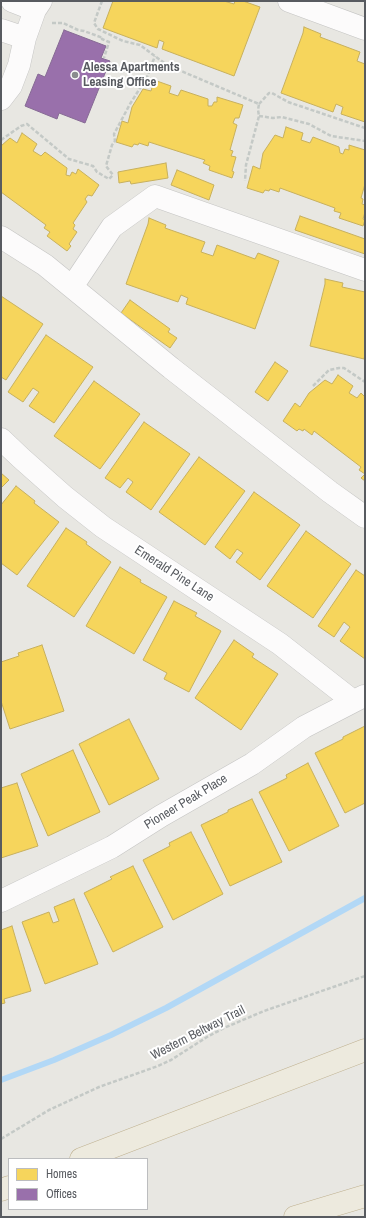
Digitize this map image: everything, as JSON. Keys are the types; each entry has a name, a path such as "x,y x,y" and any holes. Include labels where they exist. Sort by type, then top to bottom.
{"highway":[{"path":"84,1158 365,1050"},
{"path":"295,1217 365,1196"}],"street":[{"path":"1,99 11,86 19,66 25,38 41,11 12,1"},
{"path":"289,1 365,29"},
{"path":"1,30 25,38"},
{"path":"72,287 112,227 155,196 365,270"},
{"path":"1,237 45,265 171,368 330,492 365,517"},
{"name":"Emerald Pine Lane","path":"1,439 65,497 103,527 359,698"},
{"name":"Pioneer Peak Place","path":"1,900 112,847 161,816 252,764 304,727 359,698"}],"path":[{"path":"102,1 94,23 98,29 123,41 140,45 167,65 258,104"},
{"path":"41,11 78,30 84,30 109,42 104,58"},
{"path":"1,140 26,124 69,159 93,166 97,172 109,179 113,175 106,166 112,145 115,141 114,134 147,77 155,56"},
{"path":"245,181 246,165 259,116 258,104 269,93 272,92 288,102 365,128"},
{"path":"259,116 273,118 282,117 309,124 331,136 365,141"},
{"path":"313,386 329,370 339,368 344,368 365,382"},
{"name":"Western Beltway Trail","path":"1,1139 49,1110 99,1087 171,1060 224,1028 264,1011 365,976"}],"building: Homes":[{"path":"113,1 224,1 234,4 235,1 243,1 260,7 234,76 162,49 164,42 159,40 157,48 103,28"},
{"path":"304,27 321,34 320,37 360,52 357,61 365,64 365,122 341,114 343,107 336,104 333,112 281,93"},
{"path":"154,80 171,86 169,93 178,96 181,90 208,99 208,106 212,106 214,102 217,102 217,97 243,105 239,118 235,118 233,123 237,125 230,150 233,151 231,156 236,157 232,171 234,172 232,178 209,170 210,166 203,163 205,160 149,142 148,146 139,143 138,145 134,144 132,147 116,142 122,121 128,123 132,107 143,89 151,91"},
{"path":"286,127 303,133 301,140 310,143 313,137 339,147 340,153 343,154 345,149 349,150 349,145 365,150 365,184 361,198 363,199 362,204 365,205 363,219 365,220 363,226 339,218 341,213 334,211 335,208 280,188 279,192 270,189 269,191 265,190 263,193 247,188 253,166 260,169 263,153 275,135 283,138"},
{"path":"22,133 37,144 33,151 41,156 45,152 67,168 66,175 70,176 72,172 76,174 78,169 99,185 92,196 88,195 85,199 87,202 73,223 75,225 73,229 77,232 69,244 71,246 67,251 47,236 50,232 44,228 46,225 1,192 1,146 10,138 17,143"},
{"path":"166,163 168,178 131,184 130,181 119,183 118,172"},
{"path":"177,170 214,185 209,200 171,185"},
{"path":"300,216 365,239 365,254 295,230"},
{"path":"149,218 166,225 165,228 205,242 201,252 213,256 217,245 255,259 258,253 279,261 255,329 186,304 188,298 181,295 178,302 126,284"},
{"path":"325,279 343,283 342,287 365,292 364,359 310,346"},
{"path":"1,296 43,324 6,380 1,377"},
{"path":"130,300 170,329 168,332 177,338 170,348 121,313"},
{"path":"46,335 93,367 54,423 29,406 39,392 33,388 23,402 8,392"},
{"path":"275,362 288,371 268,401 255,392"},
{"path":"338,375 353,386 349,393 357,398 361,393 365,397 365,474 359,470 361,467 314,431 312,435 304,429 303,431 299,429 297,431 283,421 295,403 300,407 309,393 325,380 332,384"},
{"path":"94,381 140,414 100,469 54,436"},
{"path":"144,422 190,454 151,510 126,492 133,482 128,478 120,488 105,478"},
{"path":"199,457 245,491 205,545 159,512"},
{"path":"1,473 9,480 1,488"},
{"path":"365,474 365,481 361,478"},
{"path":"16,486 35,501 34,503 59,522 17,575 1,563 1,505"},
{"path":"254,492 300,525 260,580 236,562 243,553 237,549 230,559 215,547"},
{"path":"66,528 87,542 86,544 111,562 74,617 27,586"},
{"path":"306,531 351,564 313,618 267,586"},
{"path":"120,567 141,580 140,582 167,597 134,654 86,626"},
{"path":"356,570 365,576 365,659 340,641 350,627 344,622 334,637 318,626"},
{"path":"174,601 197,613 195,616 221,631 189,692 164,679 167,673 143,660"},
{"path":"234,640 254,654 252,657 278,674 241,730 195,698"},
{"path":"42,645 64,711 10,729 1,701 1,662 19,656 18,653"},
{"path":"129,719 159,779 109,805 79,744"},
{"path":"365,726 365,803 345,813 315,753"},
{"path":"73,750 100,812 48,836 21,774"},
{"path":"308,763 339,826 289,851 259,792 287,778 286,775"},
{"path":"17,783 38,846 1,858 1,788"},
{"path":"252,799 282,862 230,886 201,825"},
{"path":"191,832 223,894 173,920 143,860 170,846 169,843"},
{"path":"133,866 163,927 113,952 84,893 112,879 110,877"},
{"path":"74,899 98,964 45,984 22,922 49,912 53,923 59,921 54,907"},
{"path":"12,926 31,991 4,999 5,1003 1,1004 1,930"}],"building: Offices":[{"name":"Alessa Apartments Leasing Office","path":"64,30 106,46 101,58 110,61 85,123 59,113 57,119 25,106 38,74 45,77"}],"waterway":[{"path":"1,1080 54,1060 111,1035 166,1008 365,898"}],"place":[{"name":"Alessa Apartments Leasing Office","path":"75,75"}]}
